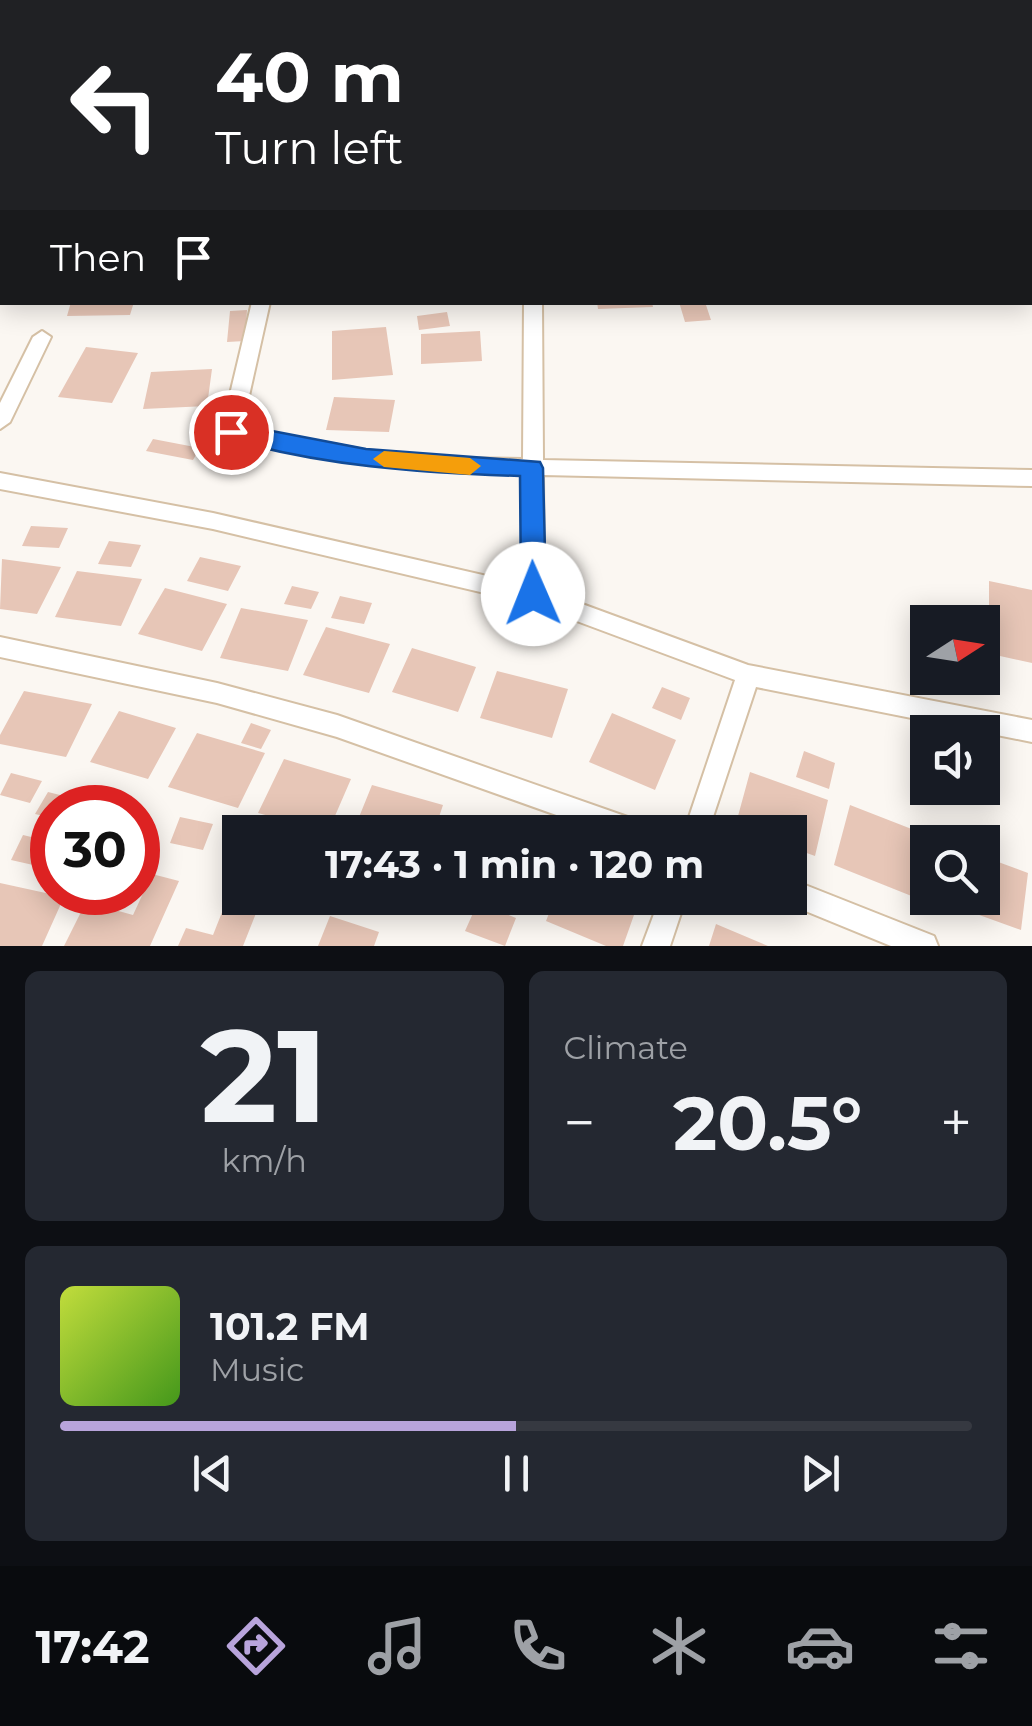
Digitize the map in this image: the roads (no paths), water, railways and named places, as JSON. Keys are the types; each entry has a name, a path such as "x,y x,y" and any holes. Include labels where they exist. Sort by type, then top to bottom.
{"street":[{"path":"260,305 231,432 366,457 446,466 1032,478"},
{"path":"533,305 533,594"},
{"path":"0,422 42,337"},
{"path":"0,481 213,521 533,594 748,675 1032,731"},
{"path":"0,647 105,667 337,726 588,815"},
{"path":"702,815 748,675"},
{"path":"807,899 924,946"},
{"path":"656,946 667,915"}]}
